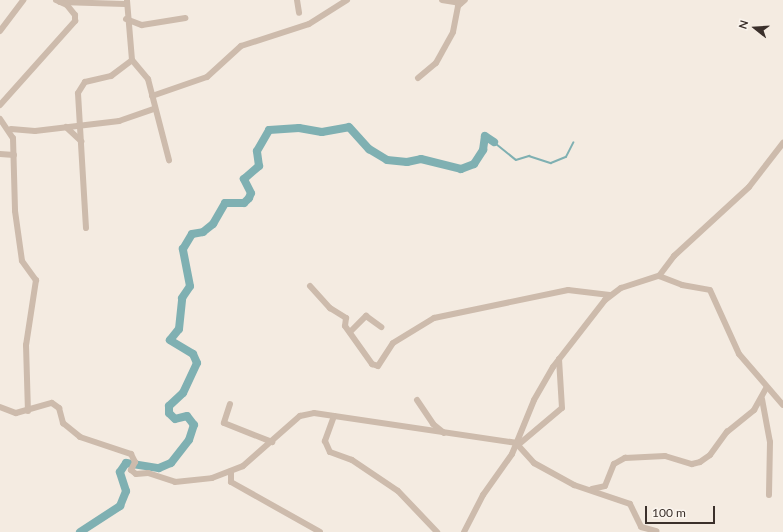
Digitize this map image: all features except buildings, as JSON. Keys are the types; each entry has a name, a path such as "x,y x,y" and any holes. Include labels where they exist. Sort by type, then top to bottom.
{"street":[{"path":"0,31 23,0"},
{"path":"296,0 299,13"},
{"path":"152,96 207,77 241,46 309,24 347,0"},
{"path":"418,78 436,63 452,36 463,2 442,0"},
{"path":"58,1 126,2 126,19 132,60 147,76 154,109 169,160"},
{"path":"0,105 75,22 75,15 58,1"},
{"path":"126,19 142,25 185,18"},
{"path":"86,228 80,125 80,87 121,72 132,60"},
{"path":"11,130 66,127 119,121 154,109"},
{"path":"0,119 11,130 21,255 36,280 26,345 28,410"},
{"path":"66,127 81,141"},
{"path":"310,286 330,308 346,318 345,325 372,364 378,366 393,343 434,318 568,290 610,295 659,276 674,256 749,187 783,143"},
{"path":"0,154 14,155"},
{"path":"659,276 682,285 710,290 723,313 733,344 758,372 766,388 783,405"},
{"path":"464,532 517,444 534,400 559,359 610,295"},
{"path":"350,332 366,316 381,327"},
{"path":"517,444 562,408 559,359"},
{"path":"591,489 605,486 614,464 625,458 665,456 692,464 700,462 762,399 766,388"},
{"path":"762,399 770,442 769,495"},
{"path":"417,400 433,424 445,434"},
{"path":"0,407 16,413 52,403 59,408 63,423 80,437 128,452 135,462 131,470 188,483 231,471 250,462 300,416 314,413 517,444 534,464 574,486 591,489 630,504 641,527 656,532"},
{"path":"230,404 224,423 272,442"},
{"path":"334,416 325,441 330,452 352,460 398,491 437,532"},
{"path":"231,471 231,482 320,532"}],"waterway":[{"path":"80,532 120,506 126,491 120,472 126,463 159,468 171,463 189,440 194,425 187,416 175,419 169,413 169,406 183,393 197,363 193,354 170,340 179,329 182,298 190,286 183,249 192,234 203,232 213,224 225,203 244,203 249,198 251,193 244,179 259,166 257,151 269,130 299,128 322,132 349,127 369,149 387,160 407,162 421,159 461,169 474,164 483,150 485,136 494,142"},
{"path":"494,142 516,160 529,156 551,163 566,157 573,143"}]}
